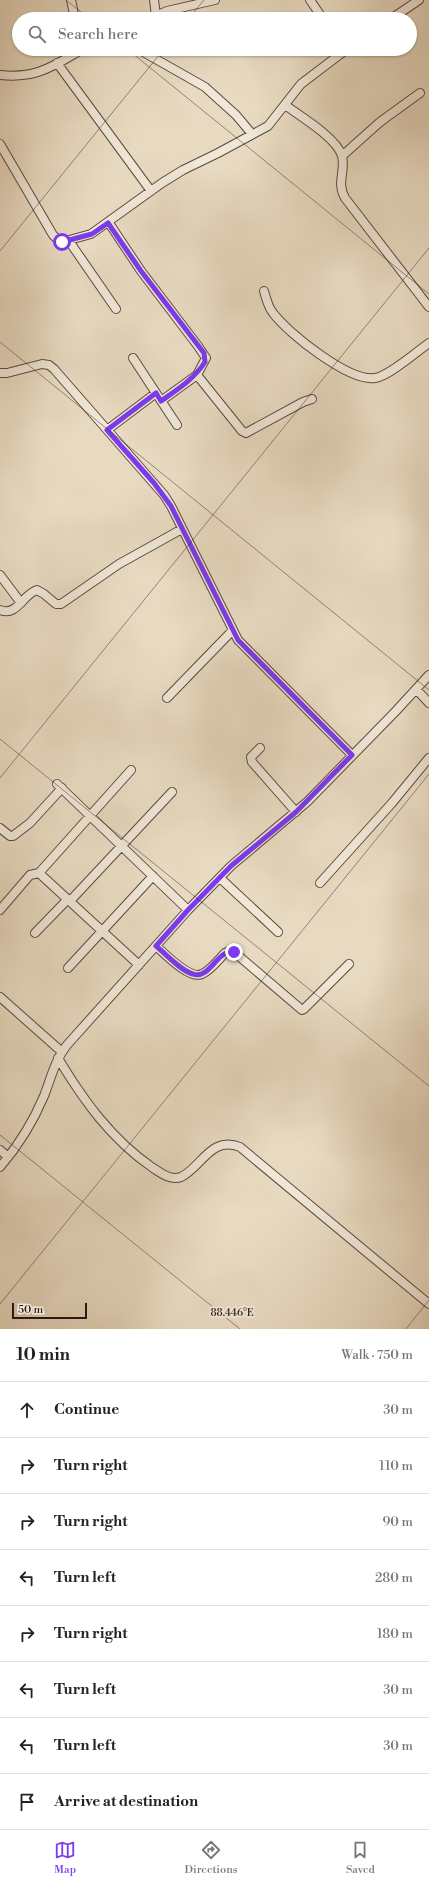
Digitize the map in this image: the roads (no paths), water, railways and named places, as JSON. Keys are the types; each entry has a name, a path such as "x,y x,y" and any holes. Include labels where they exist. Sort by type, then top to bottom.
{"street":[{"path":"71,0 74,12"},
{"path":"153,12 154,0"},
{"path":"165,12 215,0"},
{"path":"310,0 318,12"},
{"path":"401,12 419,0"},
{"path":"0,75 22,77 31,75 70,56"},
{"path":"150,56 205,87 236,115 252,134"},
{"path":"0,144 54,235 59,241 69,242 92,234 151,191 183,170 218,154 268,126 301,84 337,56"},
{"path":"57,63 151,191"},
{"path":"342,156 380,122 420,93"},
{"path":"285,106 327,136 342,156 340,182 345,198 429,307"},
{"path":"108,223 141,271 204,353 205,362 197,375 161,401"},
{"path":"69,242 116,309"},
{"path":"264,291 273,314 291,332 341,369 358,376 367,378 380,376 429,343"},
{"path":"132,358 178,425"},
{"path":"0,373 7,373 42,364 50,366 164,495 232,631 243,646 352,755"},
{"path":"197,375 242,431 246,433 303,402 312,399"},
{"path":"107,430 156,393"},
{"path":"0,610 10,611 37,590 56,604 61,604 119,564 182,529"},
{"path":"0,575 21,603"},
{"path":"167,698 232,631"},
{"path":"0,1167 31,1123 60,1055 188,910 248,850 296,812 429,675"},
{"path":"416,689 429,703"},
{"path":"260,748 251,757 252,762 296,812"},
{"path":"320,883 392,803 429,758"},
{"path":"0,910 30,875 39,873 131,770"},
{"path":"0,828 10,836 13,836 30,823 59,786 188,910"},
{"path":"35,933 122,846 172,792"},
{"path":"39,873 139,965"},
{"path":"68,968 153,876"},
{"path":"220,878 278,932"},
{"path":"156,946 186,971 196,975 202,974 225,953 230,951 234,952 302,1010 349,964"},
{"path":"0,997 60,1055 96,1117 127,1149 156,1170 171,1178 181,1177 215,1149 228,1144 240,1146 429,1304"},
{"path":"0,1150 8,1157"}]}
